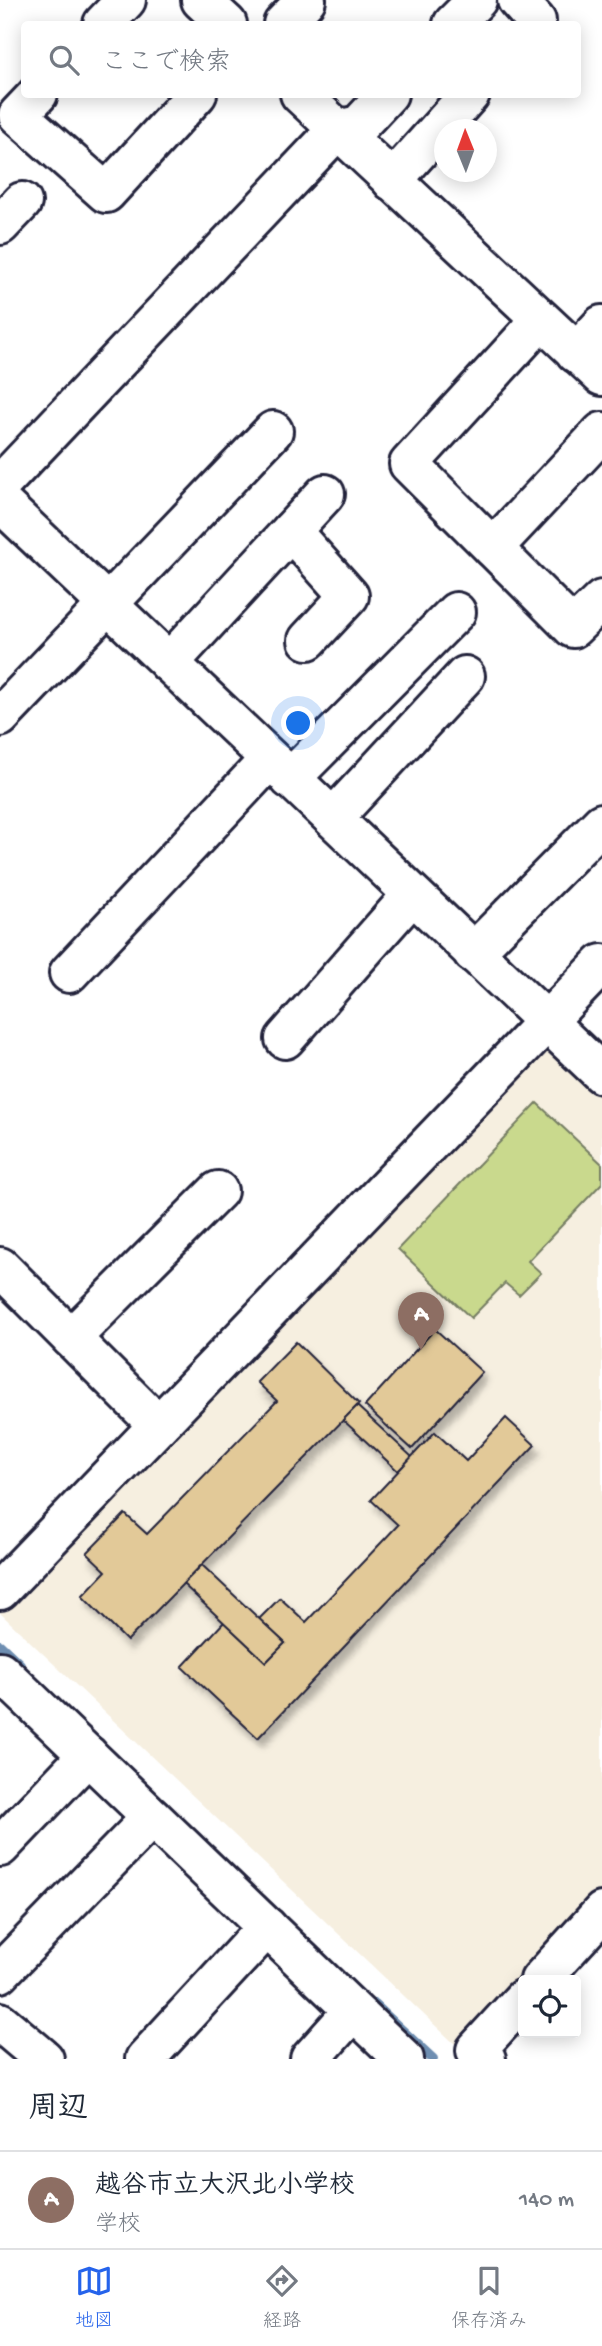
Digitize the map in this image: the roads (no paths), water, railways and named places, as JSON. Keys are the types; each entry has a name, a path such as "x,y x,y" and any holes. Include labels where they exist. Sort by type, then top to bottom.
{"street":[{"path":"106,21 126,0"},
{"path":"201,0 224,21"},
{"path":"286,21 306,0"},
{"path":"456,21 477,0"},
{"path":"517,0 536,21"},
{"path":"34,98 18,115 106,193 193,98"},
{"path":"304,98 541,320 593,351"},
{"path":"0,485 337,130 359,125 383,98"},
{"path":"392,181 466,98"},
{"path":"541,320 409,464 573,628 602,600"},
{"path":"0,716 273,431"},
{"path":"493,548 602,432"},
{"path":"169,663 325,494"},
{"path":"0,502 602,1074"},
{"path":"291,531 349,596 308,640"},
{"path":"69,973 280,769 456,612"},
{"path":"332,818 465,676"},
{"path":"474,953 602,823"},
{"path":"285,1039 412,895"},
{"path":"0,1590 602,964"},
{"path":"71,1338 219,1191"},
{"path":"0,1267 157,1424"},
{"path":"0,1671 404,2059"},
{"path":"0,1847 88,1755"},
{"path":"0,1973 152,1817"},
{"path":"545,1975 602,1912"},
{"path":"145,2059 267,1927"},
{"path":"486,2059 476,2050 518,2004"},
{"path":"310,2059 353,2011"},
{"path":"0,2022 33,2055"}],"waterway":[{"path":"0,1645 20,1664"},
{"path":"374,2004 433,2059"}],"place":[{"name":"越谷市立大沢北小学校","path":"421,1350"}]}
